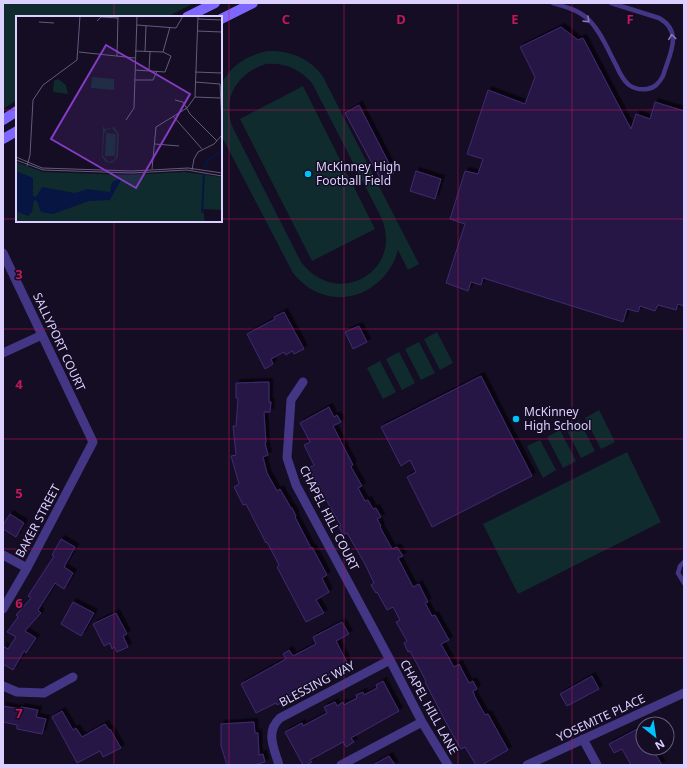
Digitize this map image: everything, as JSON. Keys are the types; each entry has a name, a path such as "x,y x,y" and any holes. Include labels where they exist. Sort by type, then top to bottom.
{"main road":[{"path":"190,16 215,3"},
{"path":"222,18 252,3"},
{"path":"3,120 16,112"},
{"path":"3,139 16,131"}],"street":[{"name":"SALLYPORT COURT","path":"3,253 93,442"},
{"path":"3,354 42,335"},
{"name":"CHAPEL HILL COURT","path":"303,382 291,400 287,458 296,485 390,660"},
{"name":"BAKER STREET","path":"3,609 27,568 93,442"},
{"path":"3,555 27,568"},
{"name":"CHAPEL HILL LANE","path":"390,660 422,722 448,765"},
{"name":"BLESSING WAY","path":"279,765 271,729 280,718 390,660"},
{"path":"3,686 17,692 44,693 73,677"},
{"name":"YOSEMITE PLACE","path":"527,765 684,693"},
{"path":"341,765 422,722"},
{"path":"583,740 597,765"}],"lane":[{"path":"553,3 578,12 590,21 598,32 622,77 628,84 641,90 654,87 663,76 673,42 671,29 659,18 611,3"},
{"path":"684,562 680,566 678,573 684,582"}],"green space":[{"path":"3,3 194,3 169,16 16,16 16,101 3,109"},
{"path":"267,51 290,53 304,59 322,75 419,264 408,270 398,250 393,263 386,274 377,283 367,290 355,295 343,297 330,296 317,292 304,284 293,273 222,137 222,83 234,67 252,56","holes":["266,64 279,64 297,70 312,83 381,217 386,236 384,254 376,268 364,278 348,283 332,283 316,276 301,262 233,128 229,107 234,88 247,74 256,68"]},
{"name":"McKinney High Football Field","path":"303,86 375,229 312,261 240,119"},
{"path":"437,332 453,363 440,370 424,339"},
{"path":"419,342 435,373 421,380 405,349"},
{"path":"399,352 415,383 402,390 386,359"},
{"path":"380,361 396,392 383,399 367,368"},
{"path":"599,410 615,442 601,449 585,418"},
{"path":"579,420 595,451 581,458 565,427"},
{"path":"560,430 576,461 563,468 547,437"},
{"path":"540,440 556,470 543,478 527,446"},
{"path":"627,452 661,522 518,594 483,524"}],"building":[{"path":"561,27 578,40 583,38 631,129 636,114 650,119 655,102 684,111 684,306 678,304 676,310 658,305 655,311 640,306 638,312 627,309 623,322 483,278 481,285 471,282 468,291 446,283 465,224 450,219 465,171 478,174 483,159 467,154 488,90 525,104 535,77 520,47"},
{"path":"359,105 394,173 381,180 345,113"},
{"path":"416,171 441,179 435,199 410,191"},
{"path":"284,312 304,349 294,354 292,351 286,355 284,352 271,359 273,364 265,369 247,334 275,319 274,317"},
{"path":"359,326 367,342 353,349 345,332"},
{"path":"481,376 532,476 432,527 407,477 416,472 410,460 401,466 381,427"},
{"path":"269,382 269,402 271,402 270,412 264,412 265,443 268,455 263,457 267,473 277,491 280,489 292,508 311,548 312,547 327,575 322,578 329,592 316,600 324,613 306,622 277,567 279,565 267,542 266,543 246,504 243,505 234,487 239,484 231,456 236,455 233,426 236,426 238,398 236,398 236,383"},
{"path":"329,407 334,417 337,415 341,422 333,426 353,465 351,467 362,486 358,488 365,501 368,500 373,509 376,508 381,517 377,519 381,526 380,527 392,549 397,547 403,556 398,558 413,587 419,584 428,602 425,603 432,616 435,615 449,640 441,644 454,667 459,664 469,683 473,681 477,689 473,691 475,697 485,715 488,714 508,750 482,765 476,765 465,747 461,749 410,651 408,652 404,643 407,641 396,622 400,620 393,607 387,610 377,592 376,593 371,585 374,583 365,564 347,533 343,535 339,527 341,526 324,496 322,496 309,468 314,465 304,445 310,442 300,423"},
{"path":"10,514 24,523 16,537 3,529 3,525"},
{"path":"61,539 75,547 64,567 73,573 64,589 55,583 38,610 41,613 25,631 36,638 26,653 24,651 13,670 3,664 3,646 8,649 16,637 7,632 18,617 16,615 31,598 28,596 54,556 52,555"},
{"path":"73,602 94,613 81,636 61,624"},
{"path":"116,613 127,634 123,636 128,647 117,652 114,647 112,649 110,643 104,646 93,624"},
{"path":"342,622 349,634 336,641 350,668 333,676 332,673 285,698 286,700 277,705 276,703 256,713 241,684 286,659 283,654 289,650 293,656 316,644 313,637"},
{"path":"592,676 599,689 567,706 560,694"},
{"path":"383,681 399,711 351,738 354,742 346,747 343,742 310,760 312,762 303,765 285,732 302,723 303,726 327,713 324,707 335,702 337,706 343,702 344,705 357,698 356,695 363,692 364,695 377,688 376,685"},
{"path":"3,706 38,710 36,717 46,719 42,734 17,729 17,725 3,722"},
{"path":"62,711 73,730 76,728 82,737 105,724 109,730 110,729 121,748 103,757 100,751 77,763 52,717"},
{"path":"254,722 255,733 258,733 259,755 263,754 265,762 254,765 227,765 221,746 221,724"},
{"path":"635,730 635,756 657,756 662,765 631,765 622,749 614,753 609,744"},
{"path":"389,756 395,765 373,765"}],"place":[{"name":"McKinney High Football Field","path":"308,174"},
{"name":"McKinney High School","path":"516,419"}]}
